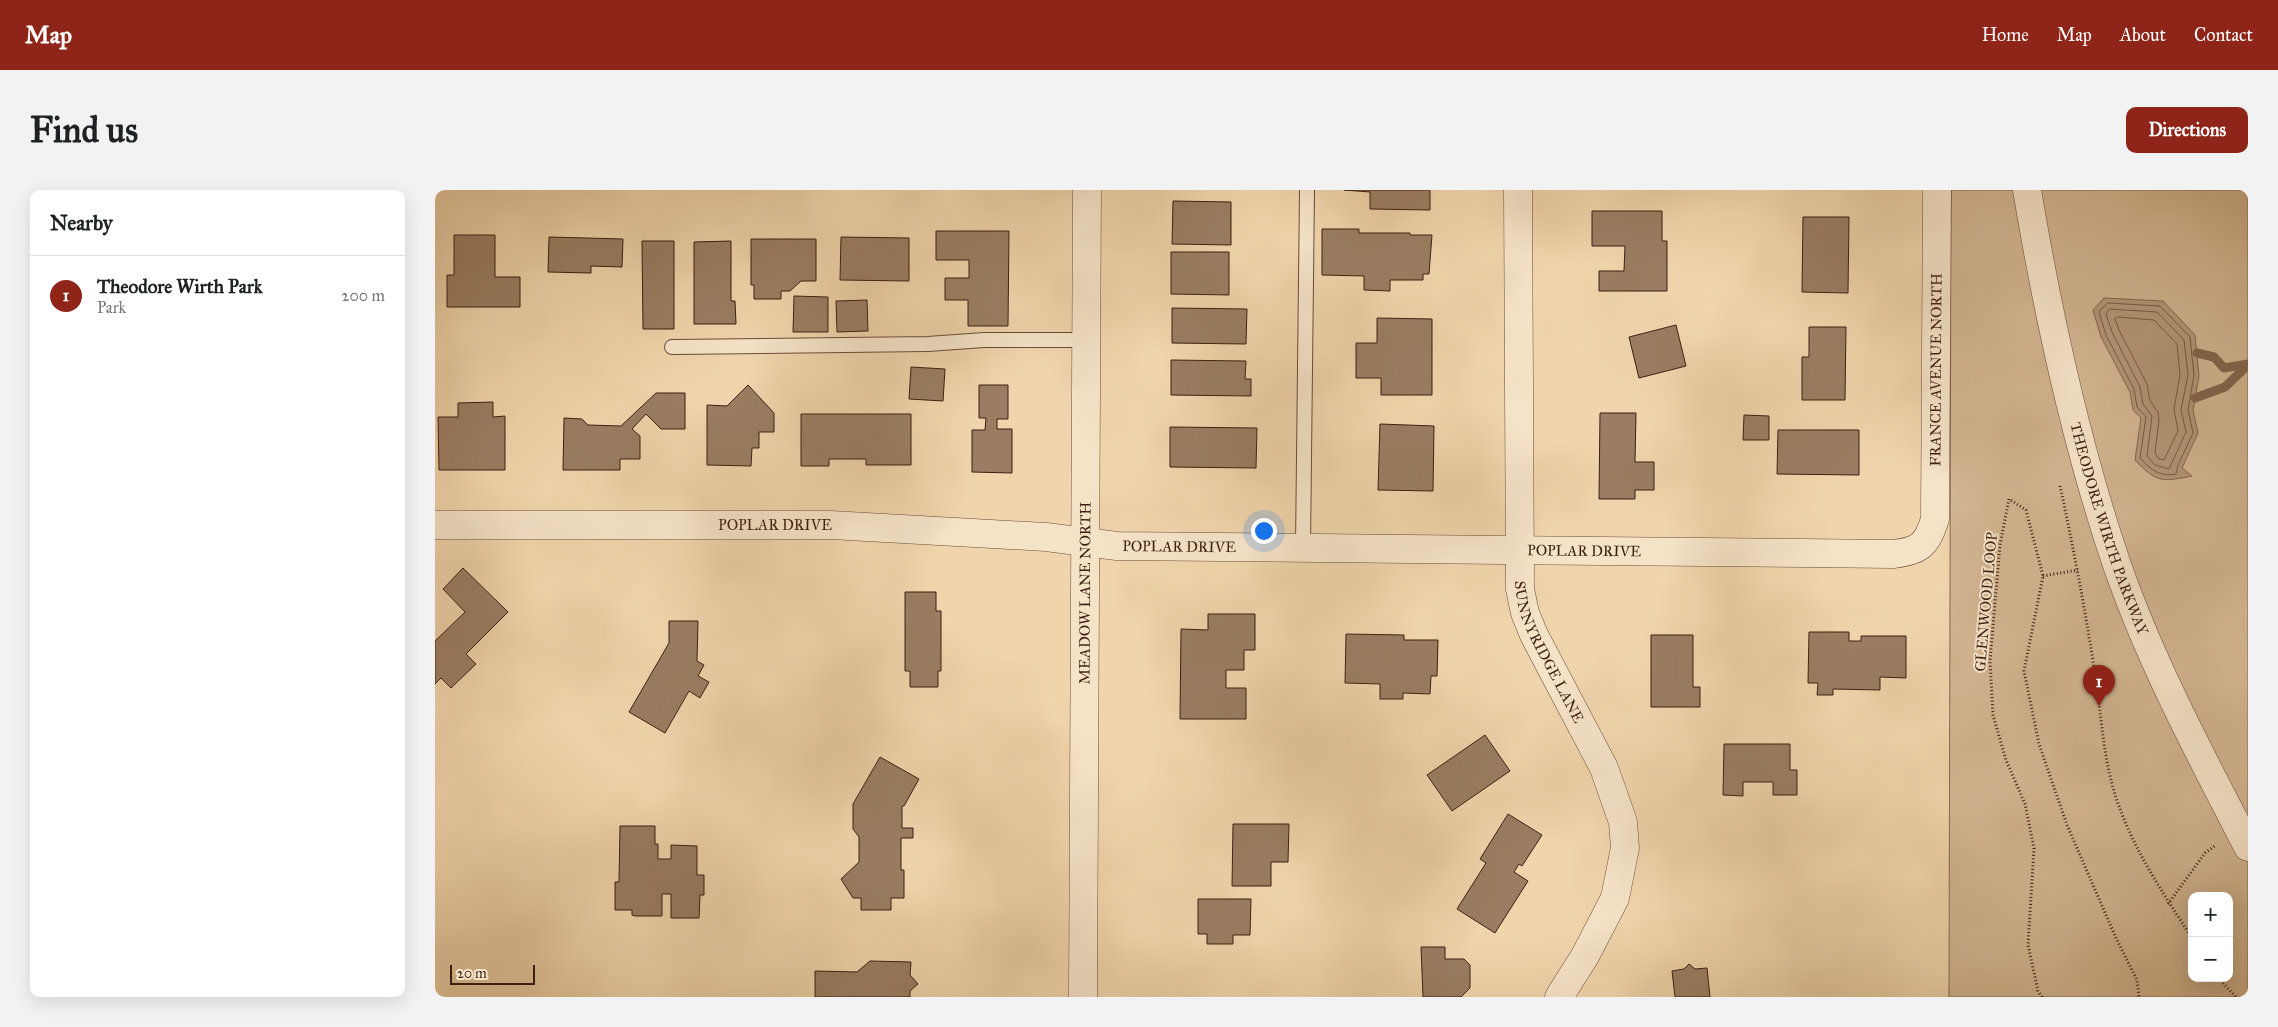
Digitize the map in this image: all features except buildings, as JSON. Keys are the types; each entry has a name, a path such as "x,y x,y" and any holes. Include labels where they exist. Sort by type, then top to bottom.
{"street":[{"name":"MEADOW LANE NORTH","path":"1083,997 1087,190"},
{"name":"SUNNYRIDGE LANE","path":"1518,190 1520,589 1525,613 1534,635 1604,768 1623,822 1625,848 1615,898 1585,956 1559,997"},
{"name":"FRANCE AVENUE NORTH","path":"1922,546 1929,537 1935,519 1937,500 1937,190"},
{"name":"THEODORE WIRTH PARKWAY","path":"2027,190 2040,267 2073,415 2117,562 2158,666 2243,837"},
{"name":"POPLAR DRIVE","path":"435,525 831,525 1046,537 1117,546 1893,554 1908,552 1922,546"}],"lane":[{"path":"1303,547 1307,190"},
{"path":"672,346 927,344 984,340 1087,340"}],"path":[{"path":"2060,484 2078,570 2109,771 2116,796 2132,839 2163,891 2168,904 2191,937"},
{"name":"GLENWOOD LOOP","path":"2041,997 2027,945 2034,848 2025,804 2006,760 1993,714 1991,661 2000,544 2009,499 2026,510 2043,576 2024,671 2039,744 2067,825 2115,938 2137,980 2139,997"},
{"path":"2043,576 2078,570"},
{"path":"2168,904 2205,853 2243,837"},
{"path":"2221,982 2236,997"}],"shaded area":[{"path":"1951,190 2248,190 2248,997 1949,997"}],"water":[{"path":"2104,298 2163,301 2195,335 2199,376 2193,410 2198,433 2182,468 2192,476 2167,480 2160,479 2149,473 2135,460 2141,418 2133,410 2130,392 2101,337 2093,310"}],"waterway":[{"path":"2197,353 2214,357 2224,368 2248,364"},
{"path":"2195,398 2225,387 2248,365"}],"place":[{"name":"Theodore Wirth Park","path":"2099,706"}]}
